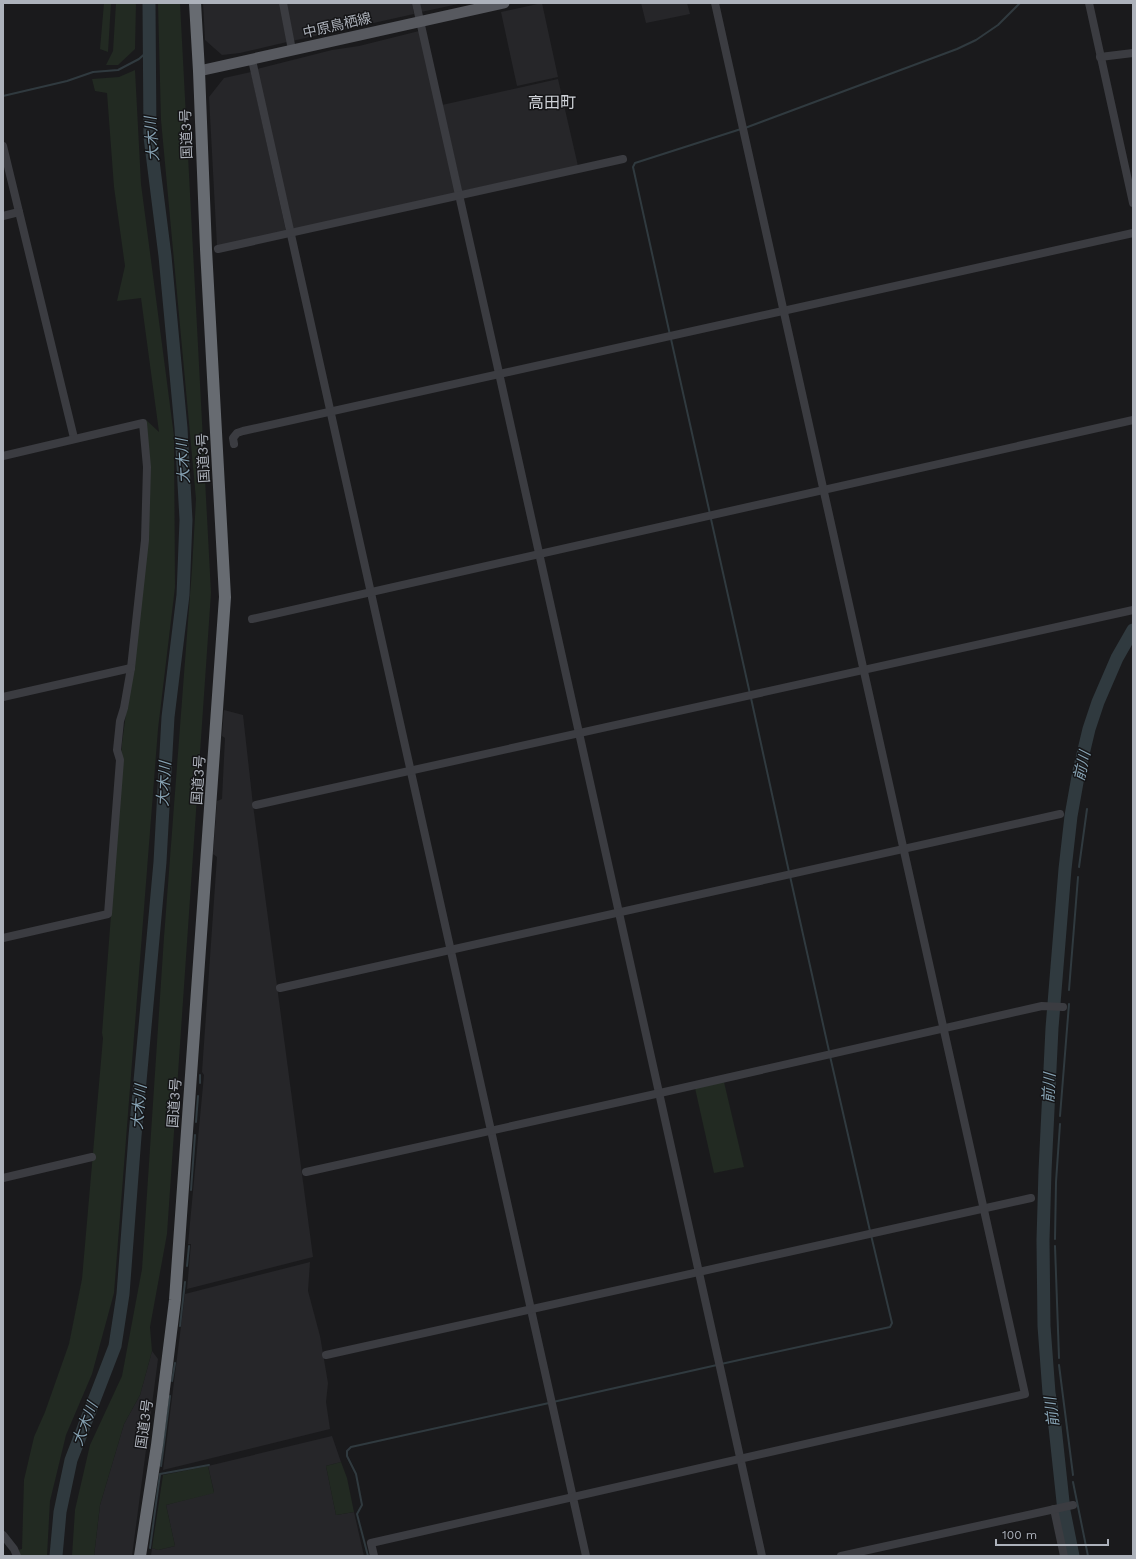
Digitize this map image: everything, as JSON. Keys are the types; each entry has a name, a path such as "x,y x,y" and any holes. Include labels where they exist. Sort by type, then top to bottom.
{"highway":[{"name":"国道3号","path":"140,1556 157,1445 175,1300 225,596 206,249 199,71 194,3"}],"main road":[{"name":"中原鳥栖線","path":"199,71 504,3"}],"street":[{"path":"283,3 292,50"},
{"path":"416,3 540,554 762,1556"},
{"path":"374,1556 371,1543 1025,1394 715,3"},
{"path":"1089,3 1100,57 1130,181 1133,202"},
{"path":"1100,57 1133,53"},
{"path":"252,60 586,1556"},
{"path":"3,146 74,438"},
{"path":"218,249 623,159"},
{"path":"3,216 19,212"},
{"path":"234,444 233,438 237,433 499,373 1133,233"},
{"path":"252,619 1133,420"},
{"path":"3,456 74,438 143,423 147,467 145,540 131,668 124,708 120,721 117,750 120,760 108,914 3,938"},
{"path":"256,804 580,734 864,669 1133,610"},
{"path":"3,697 131,668"},
{"path":"280,988 1060,814"},
{"path":"306,1172 1042,1006 1064,1007"},
{"path":"3,1178 92,1158"},
{"path":"326,1355 1031,1198"},
{"path":"841,1556 1072,1505"},
{"path":"1055,1509 1064,1556"},
{"path":"3,1535 14,1549 17,1556"}],"shaded area":[{"path":"104,3 111,3 108,52 100,49"},
{"path":"116,3 136,3 135,49 118,65 106,65 113,51"},
{"path":"158,3 180,3 211,593 167,1234 150,1327 152,1351 140,1395 124,1424 100,1505 94,1556 72,1556 75,1510 90,1445 122,1376 142,1269 164,937 196,499 161,120"},
{"path":"203,3 280,3 287,42 240,53 222,55 205,40"},
{"path":"285,3 412,3 414,14 292,41"},
{"path":"419,3 463,3 421,12"},
{"path":"542,3 558,77 517,86 501,12"},
{"path":"641,3 687,3 690,14 646,23"},
{"path":"419,31 456,193 293,229 257,69 332,50 359,46"},
{"path":"135,70 141,184 174,436 175,587 158,729 114,1293 92,1374 66,1435 50,1501 47,1556 20,1556 18,1550 22,1549 24,1480 34,1437 45,1412 69,1344 82,1279 103,1038 102,1033 122,743 132,669 149,470 145,419 159,432 141,298 117,301 125,266 114,187 107,93 95,91 92,79 119,77"},
{"path":"251,72 286,231 217,246 209,97 224,78"},
{"path":"558,79 578,166 462,191 442,105"},
{"path":"224,710 243,715 253,805 313,1257 187,1289 191,1244 188,1244 204,1075 202,1072 217,857 213,854 217,801 222,799 225,738 222,736"},
{"path":"724,1082 744,1167 714,1173 695,1088"},
{"path":"310,1262 308,1291 320,1336 328,1383 326,1402 330,1429 163,1470 185,1294"},
{"path":"152,1351 158,1359 132,1556 94,1556 100,1505 124,1424 140,1395"},
{"path":"332,1436 341,1462 326,1466 336,1515 354,1512 364,1556 151,1556 152,1548 158,1550 175,1546 166,1505 214,1492 208,1466"},
{"path":"341,1462 347,1478 354,1512 336,1515 326,1466"},
{"path":"208,1466 214,1493 166,1505 175,1546 158,1550 152,1548 163,1475"},
{"path":"1068,1509 1077,1556 1070,1556 1061,1510"}],"waterway":[{"name":"大木川","path":"56,1556 60,1512 71,1460 115,1346 123,1294 135,1136 160,862 168,717 183,595 186,520 181,428 165,256 150,137 149,3"},
{"path":"745,128 957,49 976,40 998,25 1020,3"},
{"path":"3,96 67,81 93,72 118,70 139,59 149,50"},
{"path":"670,335 633,167 635,163 741,129"},
{"path":"671,339 710,514"},
{"path":"711,519 750,694"},
{"name":"前川","path":"1073,1556 1064,1511 1055,1427 1049,1393 1044,1326 1043,1240 1052,1028 1065,869 1071,816 1079,771 1089,729 1098,702 1117,658 1133,630"},
{"path":"751,698 789,872"},
{"path":"1079,867 1087,809"},
{"path":"790,876 829,1051"},
{"path":"1069,990 1078,877"},
{"path":"1060,1116 1069,1004"},
{"path":"830,1056 870,1231"},
{"path":"200,1075 200,1083"},
{"path":"196,1122 198,1096"},
{"path":"1055,1239 1056,1182 1060,1124"},
{"path":"191,1190 195,1135"},
{"path":"721,1364 890,1327 892,1323 871,1235"},
{"path":"187,1266 189,1246"},
{"path":"1055,1246 1059,1358"},
{"path":"180,1326 185,1282"},
{"path":"172,1381 175,1363"},
{"path":"553,1402 717,1365"},
{"path":"1059,1365 1073,1475"},
{"path":"161,1466 170,1396"},
{"path":"368,1556 357,1514 362,1505 356,1474 347,1456 347,1451 351,1447 549,1403"},
{"path":"150,1548 160,1474 209,1465"},
{"path":"1073,1482 1088,1556"}],"district":[{"name":"高田町","path":"552,102"}]}
